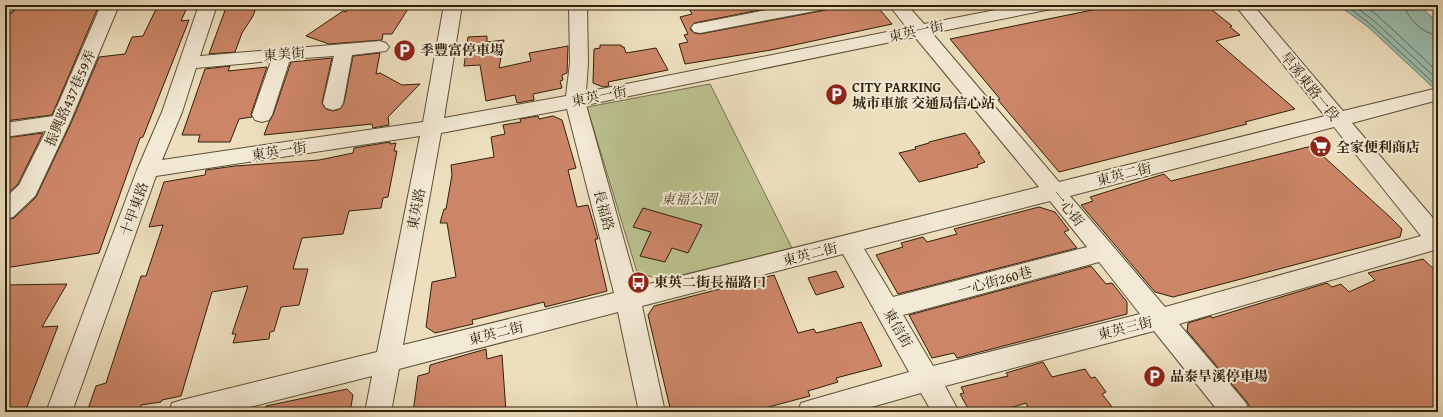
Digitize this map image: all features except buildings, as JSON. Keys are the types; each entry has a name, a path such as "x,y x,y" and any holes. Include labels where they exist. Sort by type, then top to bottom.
{"street":[{"path":"5,8 9,5"},
{"name":"振興路437巷59弄","path":"5,211 27,190 60,122 110,5"},
{"name":"十甲東路","path":"59,412 148,170 172,112 208,5"},
{"name":"東英路","path":"378,412 432,128 453,5"},
{"path":"700,28 820,5"},
{"name":"一心街","path":"898,5 1055,192 1236,412"},
{"name":"東英一街","path":"148,170 432,128 575,101 918,30 1015,8 1046,5"},
{"name":"旱溪東路一段","path":"1244,5 1438,240"},
{"name":"長福路","path":"578,7 579,63 575,101 628,300 652,412"},
{"name":"東美街","path":"188,63 380,47"},
{"path":"333,103 344,50"},
{"path":"262,115 282,54"},
{"name":"東英二街","path":"182,412 1055,192 1337,119 1368,113 1438,94"},
{"path":"5,130 60,122"},
{"path":"5,193 27,190"},
{"name":"東英三街","path":"811,412 928,379 1160,319 1438,240"},
{"name":"東信街","path":"849,244 946,412"},
{"name":"一心街260巷","path":"887,309 1104,252"}],"green space":[{"name":"東福公園","path":"710,84 792,248 661,280 637,272 587,107"}],"water":[{"path":"1338,5 1418,5 1438,22 1438,92 1367,26"}],"place":[{"name":"季豐富停車場","path":"404,50"},
{"name":"CITY PARKING 城市車旅 交通局信心站","path":"837,95"},
{"name":"全家便利商店","path":"1320,147"},
{"name":"東英二街長福路口","path":"639,282"},
{"name":"品泰旱溪停車場","path":"1154,376"}]}
